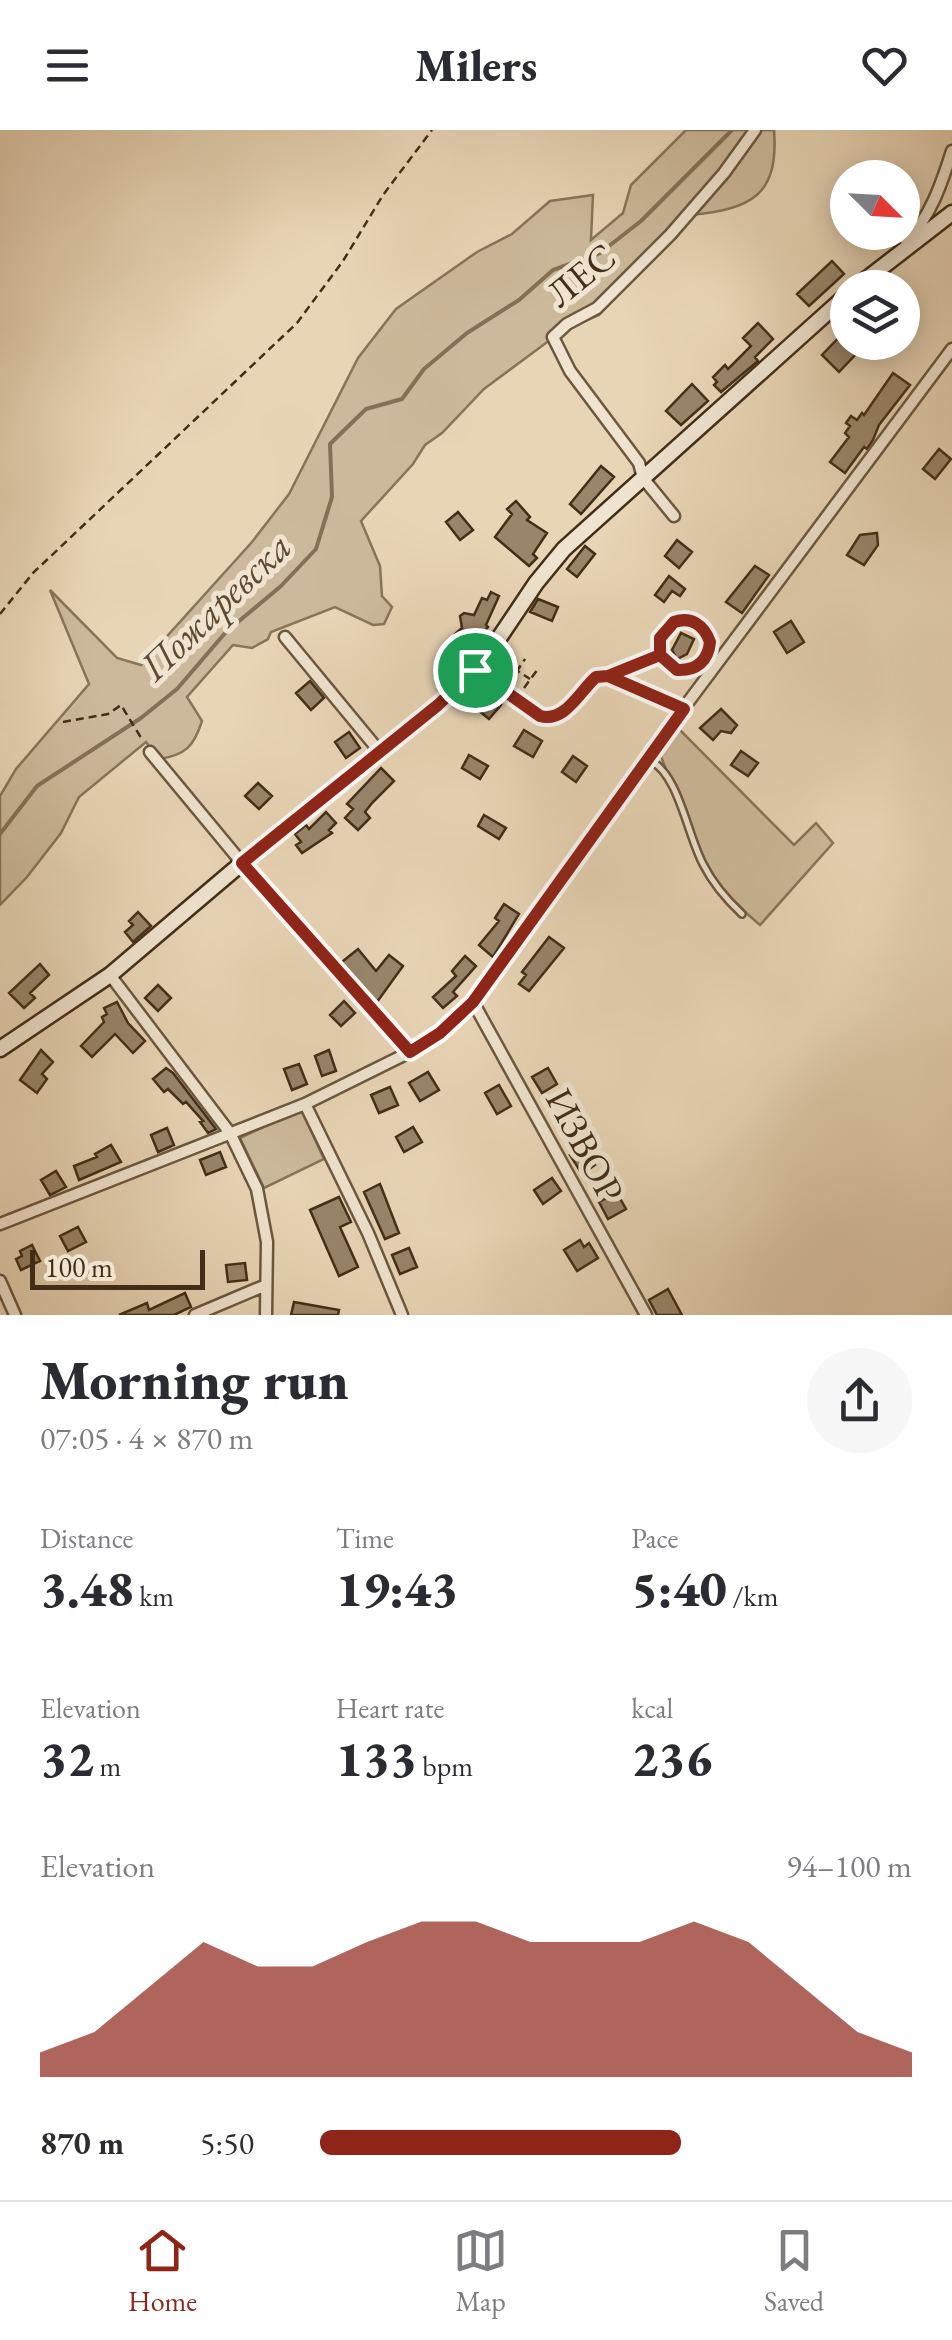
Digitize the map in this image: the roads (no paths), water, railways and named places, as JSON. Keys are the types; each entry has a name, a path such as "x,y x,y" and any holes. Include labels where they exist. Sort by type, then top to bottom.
{"street":[{"name":"ЛЕС","path":"643,478 639,463 570,371 552,337 598,308 658,247 724,173 755,130"},
{"path":"874,270 914,233 940,187 952,151"},
{"path":"875,270 952,213"},
{"path":"0,1050 110,976 475,670 564,549 830,310"},
{"path":"0,1224 306,1104 440,1033 473,1002 684,709 952,349"},
{"path":"643,478 674,516"},
{"path":"285,637 380,752"},
{"path":"475,670 550,719 559,717 596,677 608,676 684,709"},
{"path":"150,752 242,863 410,1052"},
{"path":"110,976 230,1133 257,1189 266,1242 266,1315"},
{"name":"ИЗВОР","path":"473,1002 646,1315"},
{"path":"306,1104 402,1315"},
{"path":"0,1281 15,1315"},
{"path":"196,1315 266,1285"}],"lane":[{"path":"650,760 665,770 703,865 742,914"}],"waterway":[{"name":"Пожаревска","path":"0,834 37,786 141,718 177,689 226,632 281,586 316,549 332,497 330,444 366,409 402,399 424,369 467,333 519,300 553,270 600,253 641,221 732,130"}]}
